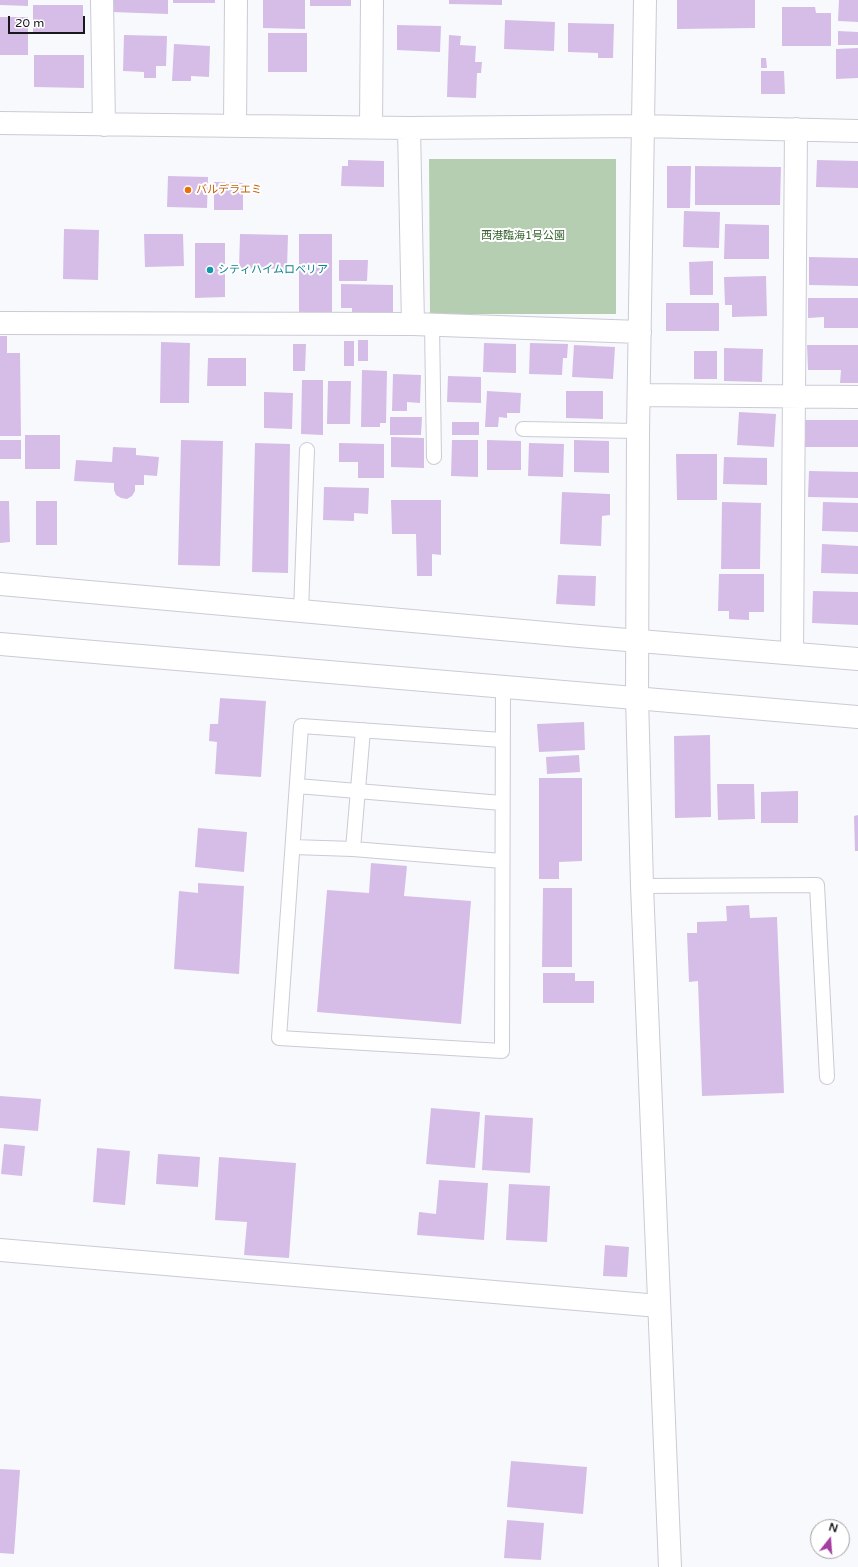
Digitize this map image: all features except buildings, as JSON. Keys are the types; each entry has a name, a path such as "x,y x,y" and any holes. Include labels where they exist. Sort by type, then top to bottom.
{"street":[{"path":"102,0 104,125"},
{"path":"235,126 236,0"},
{"path":"371,127 372,0"},
{"path":"645,0 638,431 637,697 642,886 670,1567"},
{"path":"0,124 409,128 642,126 858,131"},
{"path":"409,128 422,324"},
{"path":"792,653 796,129"},
{"path":"0,323 422,324 640,332"},
{"path":"639,395 858,397"},
{"path":"0,584 858,659"},
{"path":"0,644 858,717"},
{"path":"0,1250 659,1306"}],"lane":[{"path":"422,324 434,457"},
{"path":"523,429 638,431"},
{"path":"301,611 306,450"},
{"path":"502,740 301,726 279,1038 502,1052 503,686"},
{"path":"353,850 363,730"},
{"path":"297,786 502,803"},
{"path":"293,847 502,861"},
{"path":"642,886 817,885 826,1077"}],"green space":[{"name":"西港臨海1号公園","path":"429,159 616,159 616,314 430,314"}],"place":[{"name":"バルデラエミ","path":"188,190"},
{"name":"シティハイムロベリア","path":"210,270"}]}
